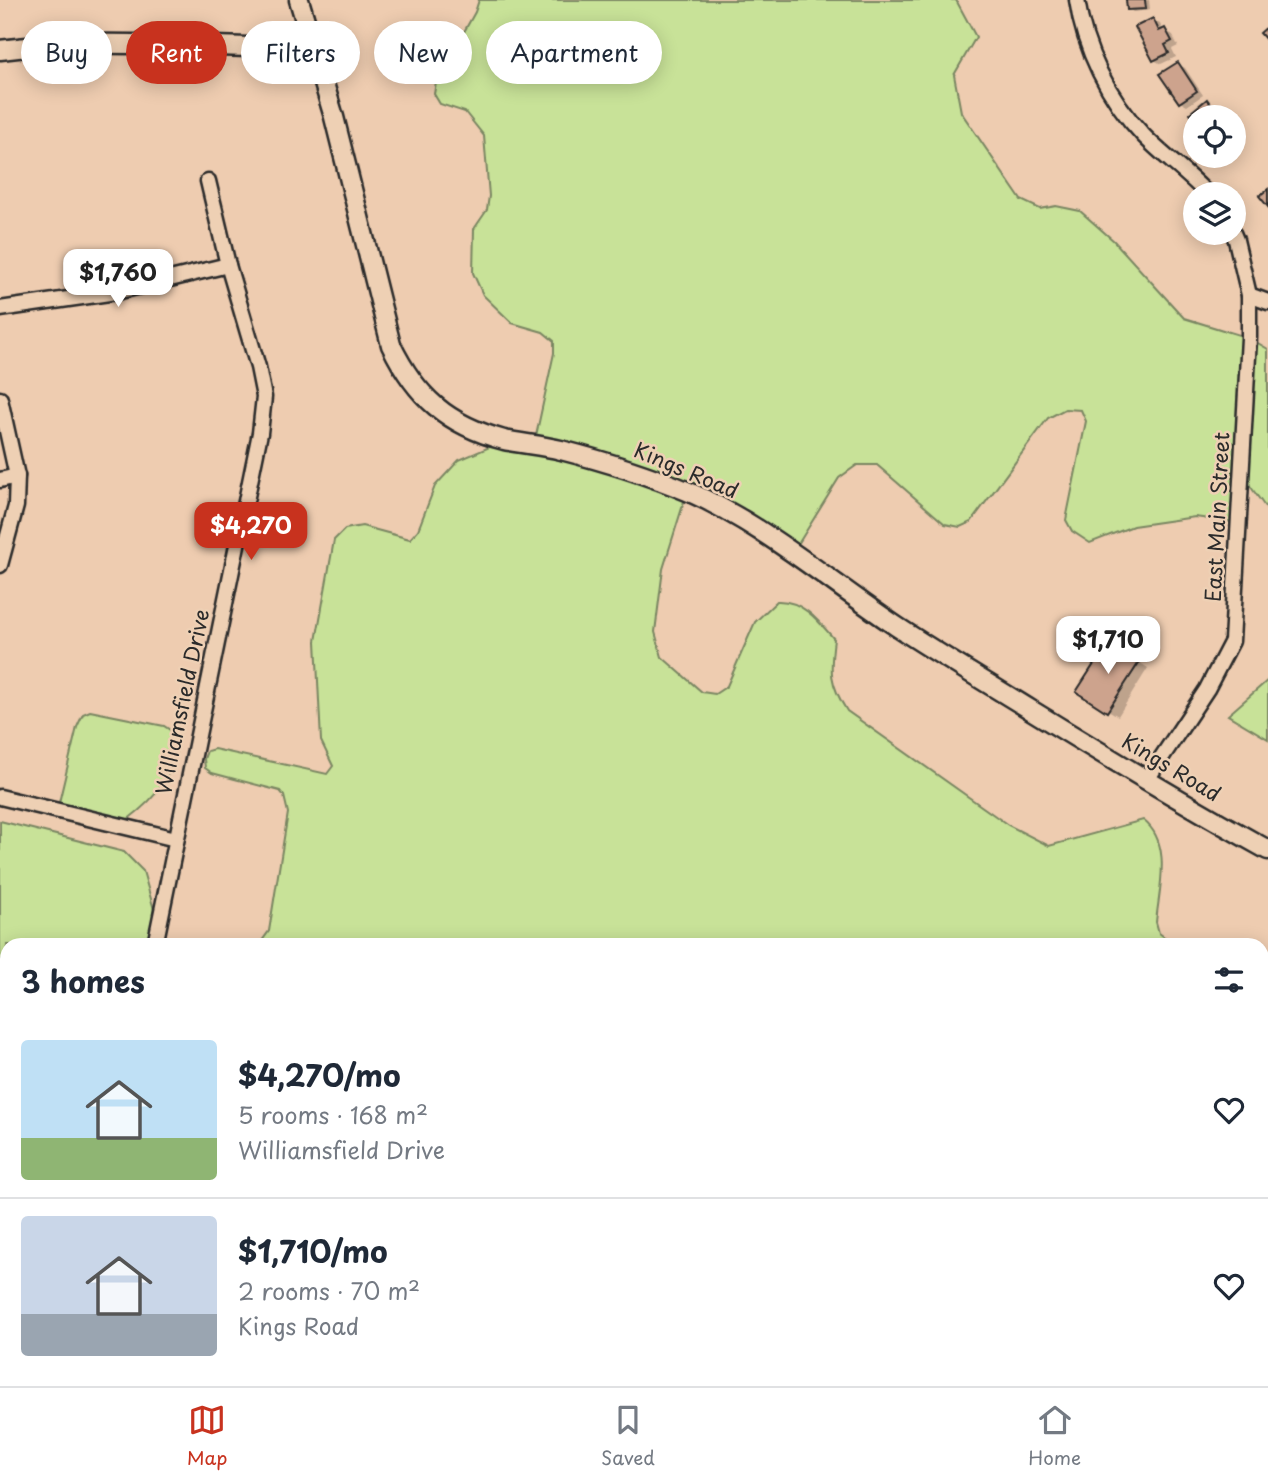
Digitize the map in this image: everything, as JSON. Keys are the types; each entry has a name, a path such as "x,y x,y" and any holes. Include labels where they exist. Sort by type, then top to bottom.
{"street":[{"name":"Kings Road","path":"299,0 305,21"},
{"path":"1077,0 1079,19 1089,50 1118,102 1142,134 1194,182"},
{"path":"0,47 124,43 241,45"},
{"name":"Kings Road","path":"324,84 391,345 404,372 437,408 471,430 614,465 716,505 757,529 906,633 1146,781 1268,850"},
{"name":"Williamsfield Drive","path":"156,938 260,433 264,397 208,181"},
{"name":"East Main Street","path":"1146,781 1207,689 1232,641 1249,338 1249,295 1238,245"},
{"path":"0,309 116,292 228,265"},
{"path":"1249,295 1268,302"},
{"path":"0,399 17,476 16,506 0,565"},
{"path":"0,480 17,476"},
{"path":"0,797 176,839"}],"green space":[{"path":"479,0 956,0 976,37 954,75 961,112 1021,200 1040,209 1056,206 1080,211 1114,241 1184,318 1249,338 1268,349 1268,511 1243,476 1239,523 1195,517 1133,526 1090,543 1072,531 1066,520 1086,421 1081,410 1065,409 1048,418 971,522 960,527 945,524 877,465 857,465 839,478 792,554 687,492 663,569 655,632 662,657 702,692 715,694 727,686 755,622 777,601 794,604 816,618 834,639 832,676 847,711 1008,825 1049,846 1143,820 1158,841 1161,854 1156,922 1159,933 1166,938 264,938 269,931 288,813 284,796 280,791 212,773 205,768 207,751 214,749 327,774 333,766 321,741 316,641 334,540 345,529 362,526 410,539 418,530 435,486 459,460 506,440 534,445 554,353 554,341 543,332 512,323 483,295 473,273 474,229 487,210 489,196 484,136 465,112 440,104 434,94 436,84 472,84 470,21"},
{"path":"1268,680 1268,739 1228,715"},
{"path":"90,711 164,726 179,736 173,763 163,784 148,802 127,820 57,811 77,727 83,714"},
{"path":"0,821 124,852 143,871 159,927 157,938 0,938"}],"building":[{"path":"1126,0 1145,0 1146,9 1127,10"},
{"path":"1153,18 1159,31 1165,28 1172,41 1165,45 1169,53 1153,61 1135,27"},
{"path":"1268,26 1268,42 1260,33"},
{"path":"1178,62 1197,91 1179,103 1159,74"},
{"path":"1207,99 1211,105 1200,105"},
{"path":"1268,189 1268,207 1259,196"},
{"path":"1109,641 1140,661 1107,712 1076,692"}]}
